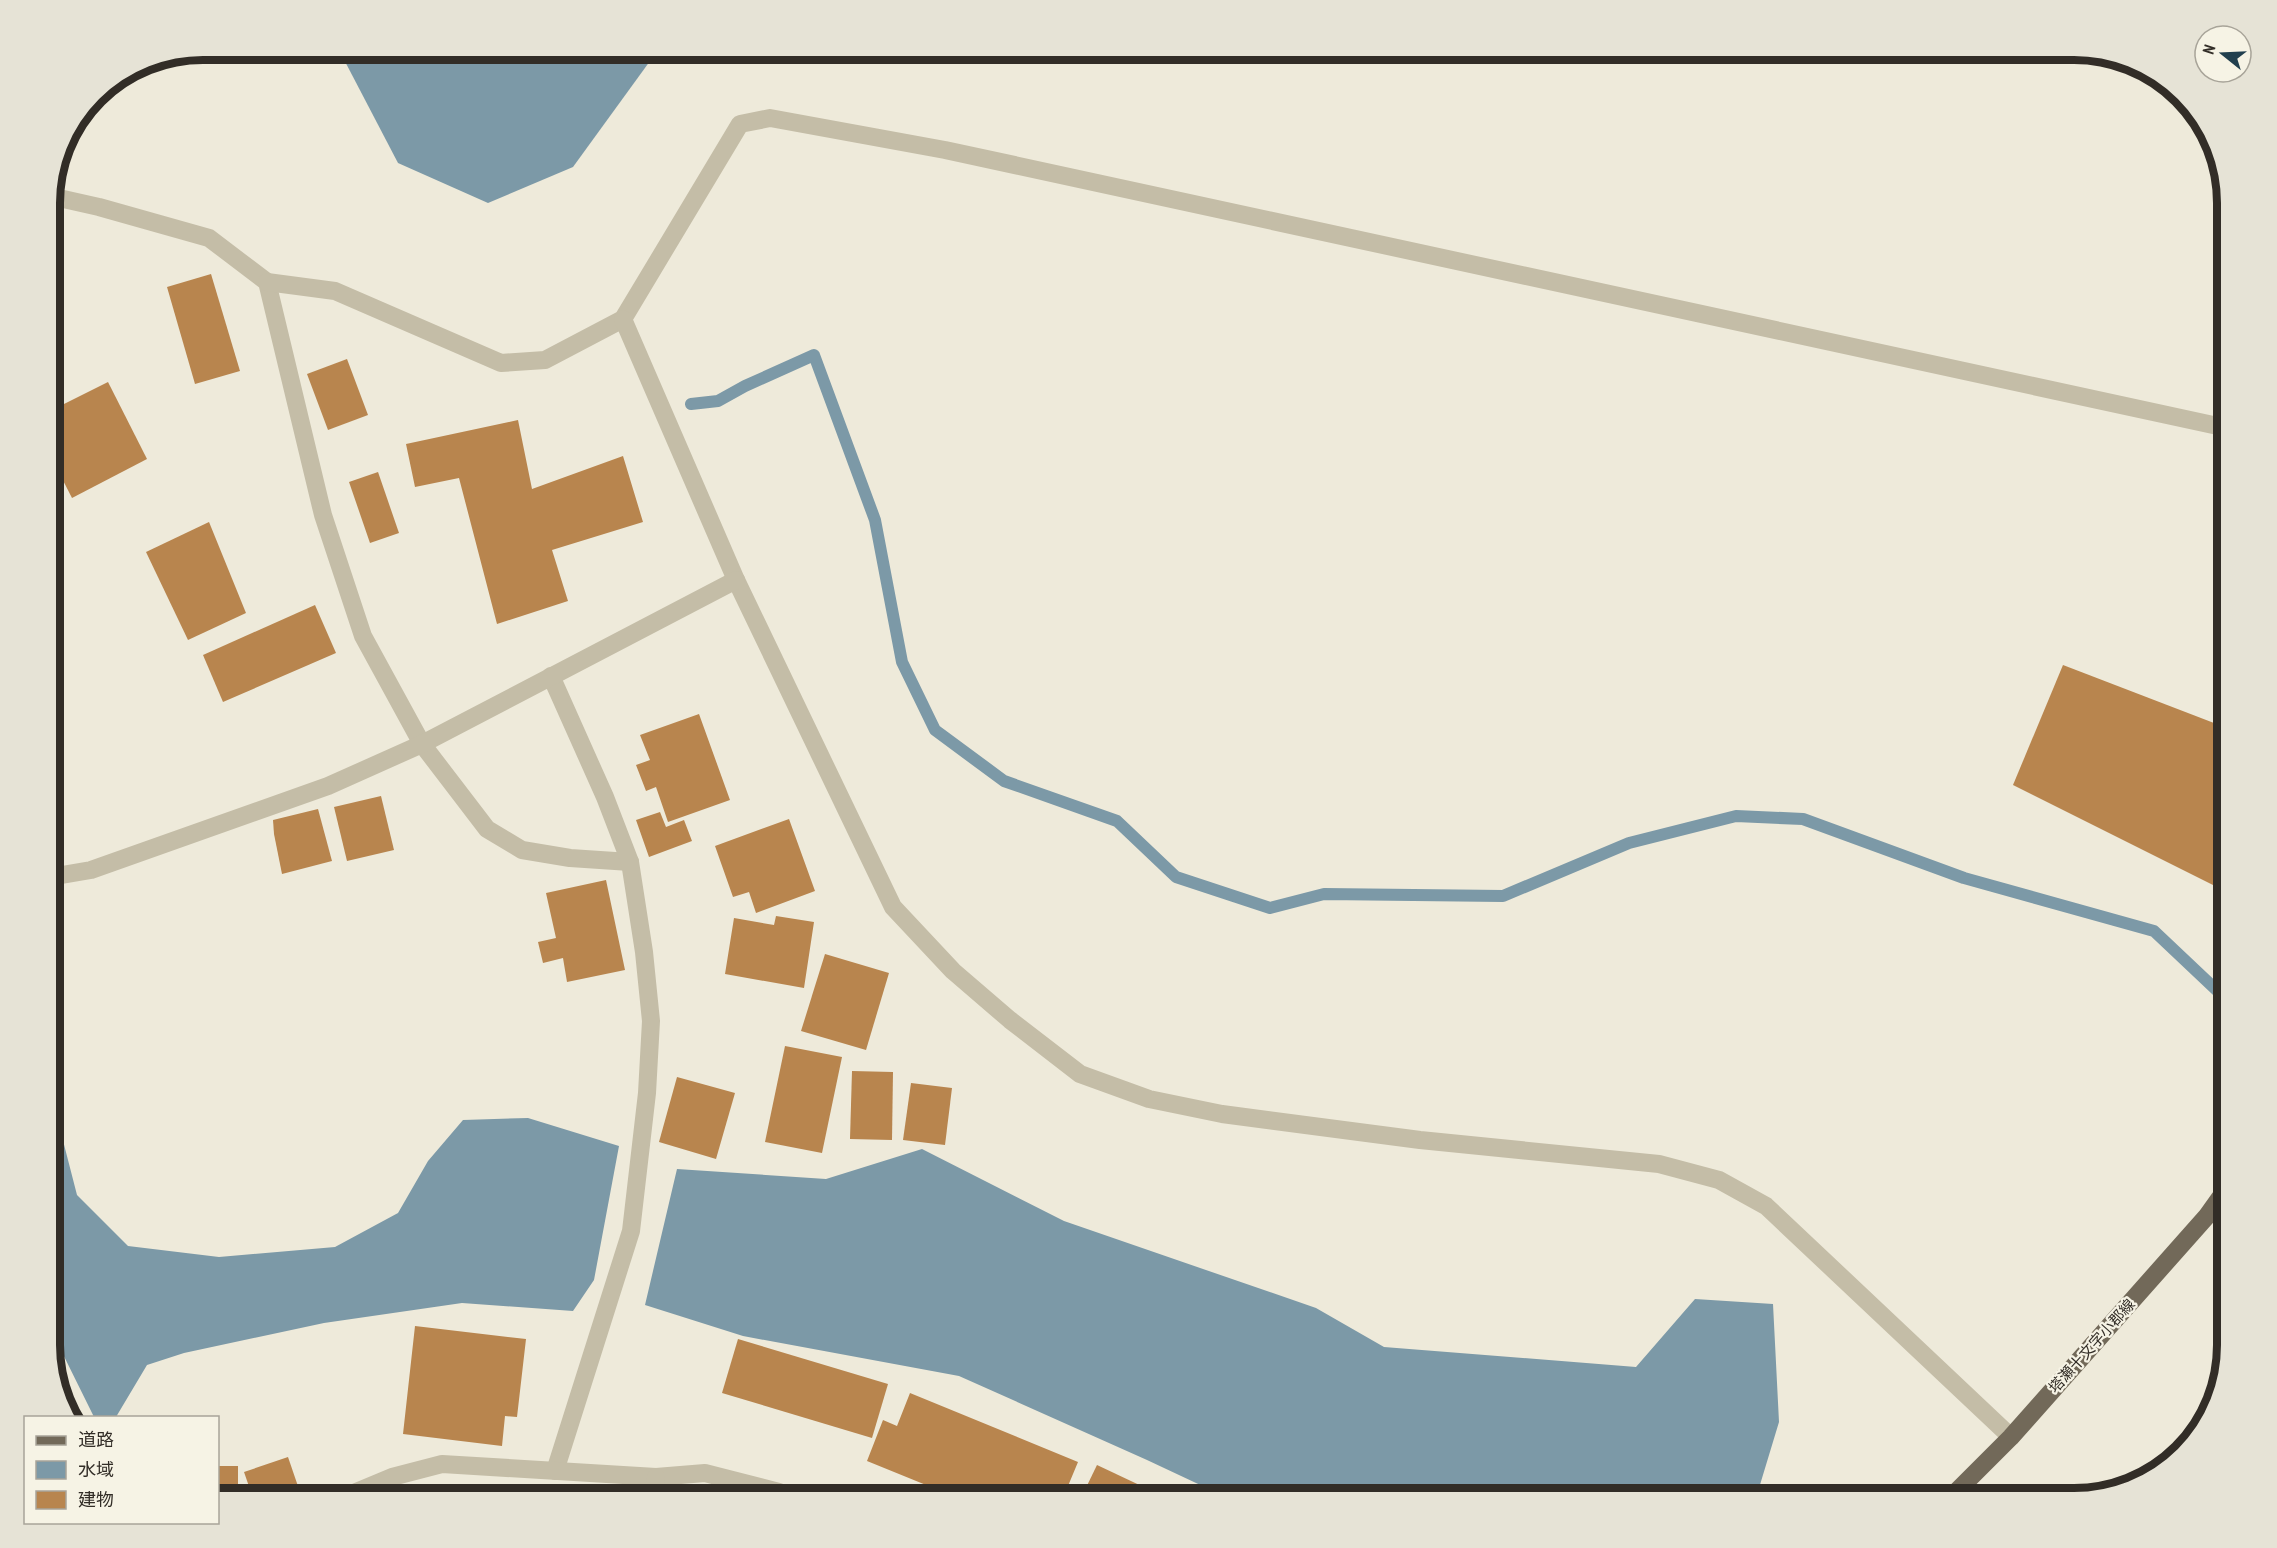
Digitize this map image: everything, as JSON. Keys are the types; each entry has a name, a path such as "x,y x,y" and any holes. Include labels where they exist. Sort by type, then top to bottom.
{"main road":[{"name":"塔瀬十文字小郡線","path":"1960,1488 2011,1437 2217,1203"}],"street":[{"path":"60,198 209,238 267,282 335,291 501,363 544,360 623,319 740,124 770,118 945,150 2217,426"},
{"path":"267,282 323,515 359,625 422,744 487,828 522,850 570,858 630,862"},
{"path":"623,319 736,580 893,907 953,971 1010,1020 1080,1074 1149,1099 1222,1114 1420,1140 1659,1164 1719,1180 1767,1206 2011,1437"},
{"path":"60,875 91,870 328,786 422,744 736,580"},
{"path":"551,676 605,797 630,862 644,952 651,1021 647,1093 630,1231 555,1471"},
{"path":"366,1488 392,1477 442,1464 656,1477 705,1473 763,1488"},
{"path":"654,1488 656,1477"}],"water":[{"path":"344,60 651,60 573,167 488,203 398,163"},
{"path":"528,1118 619,1146 594,1280 573,1311 462,1303 324,1323 184,1353 147,1365 117,1416 94,1416 60,1348 60,1129 77,1195 128,1246 219,1257 335,1247 398,1213 428,1161 463,1120"},
{"path":"922,1149 1064,1221 1316,1308 1384,1347 1636,1367 1695,1299 1773,1304 1779,1422 1759,1488 1207,1488 959,1376 743,1336 645,1305 677,1169 826,1179"}],"building":[{"path":"211,274 240,371 195,384 167,287"},
{"path":"347,359 368,415 328,430 307,374"},
{"path":"108,382 147,459 72,498 60,475 60,406"},
{"path":"518,420 532,489 623,456 643,522 552,550 568,601 497,624 459,478 415,487 406,444"},
{"path":"378,472 399,533 370,543 349,482"},
{"path":"209,522 246,613 188,640 146,552"},
{"path":"315,605 336,653 223,702 203,655"},
{"path":"2063,665 2217,724 2217,887 2013,785"},
{"path":"699,714 730,800 668,822 656,787 646,791 636,765 650,760 640,735"},
{"path":"381,796 394,850 347,861 334,807"},
{"path":"318,809 332,861 282,874 273,820"},
{"path":"660,812 666,827 684,820 692,841 649,857 636,820"},
{"path":"789,819 815,891 756,913 749,892 733,897 715,846"},
{"path":"606,880 625,970 567,982 563,958 543,963 538,942 556,938 546,893"},
{"path":"776,916 814,922 804,988 725,974 734,918 774,925"},
{"path":"825,954 889,973 866,1050 801,1031"},
{"path":"785,1046 842,1057 822,1153 765,1142"},
{"path":"852,1071 893,1072 892,1140 850,1139"},
{"path":"677,1077 735,1093 716,1159 659,1142"},
{"path":"911,1083 952,1088 945,1145 903,1140"},
{"path":"415,1326 526,1339 517,1417 505,1416 502,1446 403,1434"},
{"path":"738,1339 888,1384 872,1438 722,1393"},
{"path":"910,1393 1078,1462 1067,1488 933,1488 867,1461 883,1420 897,1426"},
{"path":"288,1457 299,1488 250,1488 244,1472"},
{"path":"1097,1465 1146,1488 1086,1488"},
{"path":"219,1466 238,1466 238,1488 219,1488"}],"waterway":[{"path":"691,404 718,401 745,386 814,355 875,520 902,662 935,730 1004,781 1117,821 1176,877 1270,908 1324,894 1503,896 1629,843 1736,816 1803,819 1964,878 2154,931 2217,991"}]}
